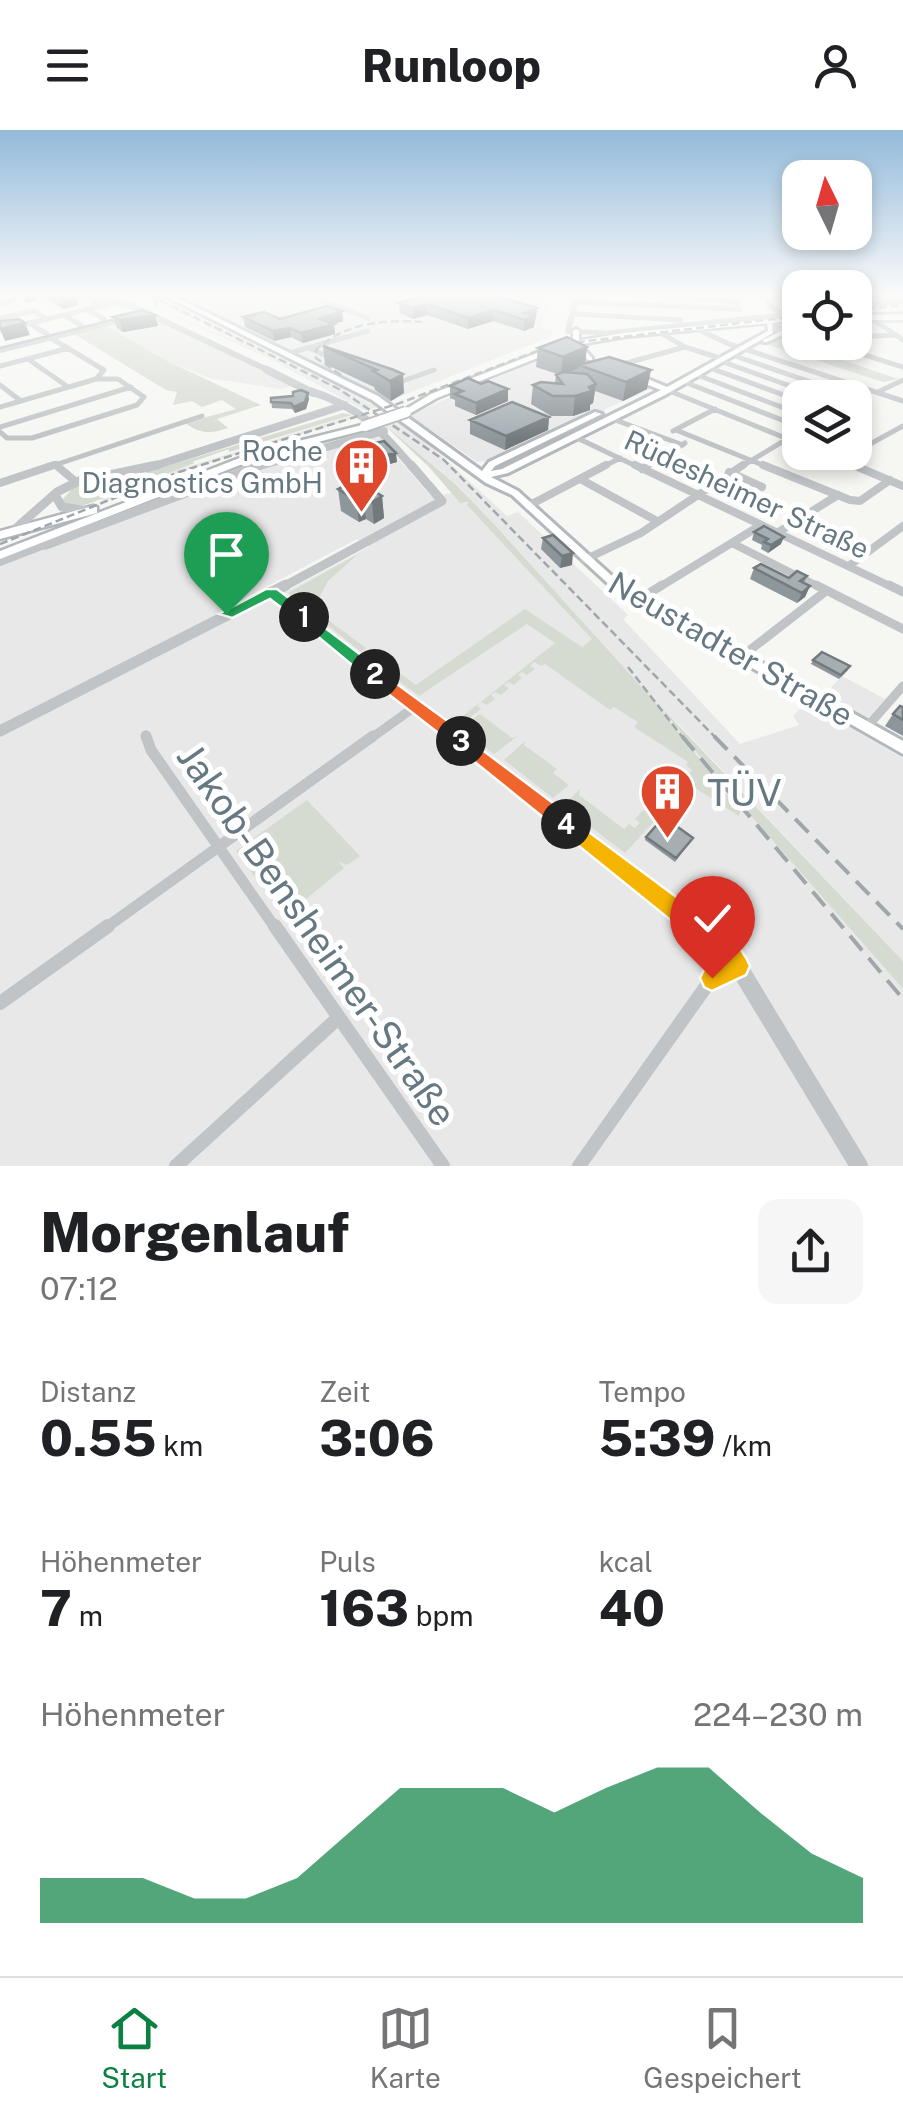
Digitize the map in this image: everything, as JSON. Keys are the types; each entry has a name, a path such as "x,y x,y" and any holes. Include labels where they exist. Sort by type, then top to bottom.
{"main road":[{"path":"265,343 402,415 482,476 505,471 754,343"},
{"path":"407,413 434,396 580,343"},
{"path":"10,553 89,516 260,451 372,428 574,344"},
{"path":"574,344 600,363"},
{"path":"611,368 663,388"},
{"path":"468,466 492,464 616,412"},
{"path":"492,464 494,470 505,471"},
{"path":"482,476 492,464"},
{"path":"505,471 507,487"},
{"name":"Neustadter Straße","path":"482,476 507,487 584,560 638,600 903,748"},
{"name":"Neustadter Straße","path":"482,476 524,503"},
{"path":"0,535 89,516"}],"street":[{"path":"61,343 104,370 96,379"},
{"path":"215,343 346,406"},
{"path":"286,354 324,343"},
{"path":"679,343 782,382"},
{"path":"698,375 758,343"},
{"path":"801,343 877,392 903,401"},
{"path":"611,368 685,347"},
{"path":"0,366 69,348"},
{"path":"309,348 350,366"},
{"path":"738,356 806,380"},
{"path":"872,357 903,367"},
{"path":"28,359 68,387"},
{"path":"713,369 782,394"},
{"path":"384,382 400,383 434,370"},
{"path":"698,375 782,407"},
{"path":"0,407 96,379 117,379 131,387 144,395 137,405 32,438 7,438 0,430 131,387"},
{"path":"872,395 903,380"},
{"path":"680,382 782,422"},
{"path":"0,384 20,401"},
{"path":"663,388 782,436"},
{"path":"0,731 442,500 346,406 310,391"},
{"path":"319,413 323,398"},
{"path":"14,530 76,482 150,468 346,406"},
{"path":"662,437 715,409"},
{"path":"616,412 683,445"},
{"path":"0,483 202,416"},
{"path":"872,443 903,426"},
{"path":"0,562 10,553 46,544 372,428"},
{"path":"676,430 838,495 860,500 890,480"},
{"name":"Rüdesheimer Straße","path":"572,436 903,592"},
{"path":"642,468 696,437"},
{"path":"584,560 658,521 782,440"},
{"path":"524,503 582,480 620,458"},
{"path":"55,464 76,482"},
{"path":"866,470 902,484"},
{"path":"729,472 762,487"},
{"path":"582,480 658,521"},
{"path":"55,495 62,508 89,516 88,524 117,518"},
{"path":"777,532 838,495"},
{"path":"638,600 762,525"},
{"path":"850,565 903,526"},
{"path":"732,544 903,628"},
{"path":"741,658 826,591"},
{"path":"267,594 722,946 738,966 858,1166"},
{"path":"866,728 903,686"},
{"path":"0,1003 416,706"},
{"name":"Jakob-Bensheimer-Straße","path":"146,736 151,750 218,848 443,1166"},
{"path":"579,1166 712,978 738,966"},
{"path":"176,1166 337,1020"}],"shaded area":[{"path":"89,343 136,343 261,405 217,419 228,428 206,432 185,423 236,409 222,400 202,407 192,401 173,405 177,392 166,390"},
{"path":"136,343 208,343 291,386 281,389 209,378"},
{"path":"235,343 251,343 377,407 366,411"},
{"path":"268,343 534,343 389,401"},
{"path":"572,355 650,389 492,460 477,462 409,415 540,359"},
{"path":"815,360 842,360 898,379 883,382"},
{"path":"343,413 352,415 229,449 88,504 69,508 61,501 74,487 137,475"},
{"path":"397,415 507,516 518,512 628,615 623,619 740,744 799,725 793,716 806,703 903,758 903,961 670,715 710,769 903,989 903,1166 0,1166 0,565 297,456 311,465 328,460 318,450 368,436 380,438 432,497 451,493 466,504 593,639 709,776 649,695 494,524 455,484 380,420","holes":["357,539 369,547 259,606 245,598"]},
{"path":"354,418 190,469 124,496 104,502 99,499 167,473"},
{"path":"379,420 455,484 494,524 649,695 740,811 739,816 689,784 625,853 563,806 580,789 579,795 624,829 629,824 635,828 640,823 635,819 643,810 650,814 654,809 649,804 669,783 676,788 680,784 673,778 681,770 688,775 692,770 686,765 688,762 634,727 638,722 614,707 610,710 545,664 534,662 530,666 535,669 518,675 522,678 514,685 504,685 509,688 501,695 495,692 491,695 495,699 487,705 481,702 477,706 481,709 459,726 454,723 555,643 527,624 419,696 370,659 376,656 416,685 525,609 582,647 592,639 466,504 469,502 460,503"},
{"path":"358,554 328,581 316,604 324,617 366,648 361,652 288,593"},
{"path":"842,676 885,699 866,720 823,696"},
{"path":"661,707 903,961 903,989 710,769"},
{"path":"480,714 512,738 518,736 494,754 460,728"},
{"path":"525,741 524,745 557,769 553,773 569,785 553,798 504,760"},
{"path":"307,800 360,856 347,865 339,862 344,868 284,917 236,851"}],"building":[{"path":"550,343 587,347 563,357 538,348"},
{"path":"323,346 403,374 390,381 373,371 377,370"},
{"path":"609,357 651,370 626,382 579,365"},
{"path":"587,374 596,384 589,387 592,391 575,396 553,396 533,385 563,384 556,375"},
{"path":"468,378 508,389 476,403 455,394 463,391 450,386"},
{"path":"293,392 308,393 305,402 294,407 291,403 271,402 271,398 293,396"},
{"path":"512,402 549,417 506,436 470,420"},
{"path":"384,441 396,453 386,455 375,443"},
{"path":"348,484 357,488 364,485 382,496 372,502 363,497 356,500 338,489"},
{"path":"764,526 784,537 771,545 764,542 768,539 754,532"},
{"path":"553,535 573,553 562,556 543,538"},
{"path":"761,564 789,578 797,571 807,576 800,581 810,586 802,593 754,568"},
{"path":"822,652 850,666 841,675 813,660"},
{"path":"903,707 903,720 893,714"},
{"name":"TÜV","path":"664,817 693,838 676,858 646,837"}],"tram line":[{"path":"0,348 19,343"}],"railway":[{"path":"247,343 339,389 372,412"},
{"path":"324,343 316,350 316,358 341,375"},
{"path":"372,412 553,345 567,343"},
{"path":"0,544 179,472 372,412"},
{"path":"372,412 444,460 717,739"},
{"path":"628,667 684,739"},
{"path":"682,736 903,999"},
{"path":"714,736 903,929"}],"place":[{"name":"Roche Diagnostics GmbH","path":"362,515"},
{"name":"TÜV","path":"668,841"}],"route":[{"path":"226,614 272,592 722,946 738,966 712,978"}]}
